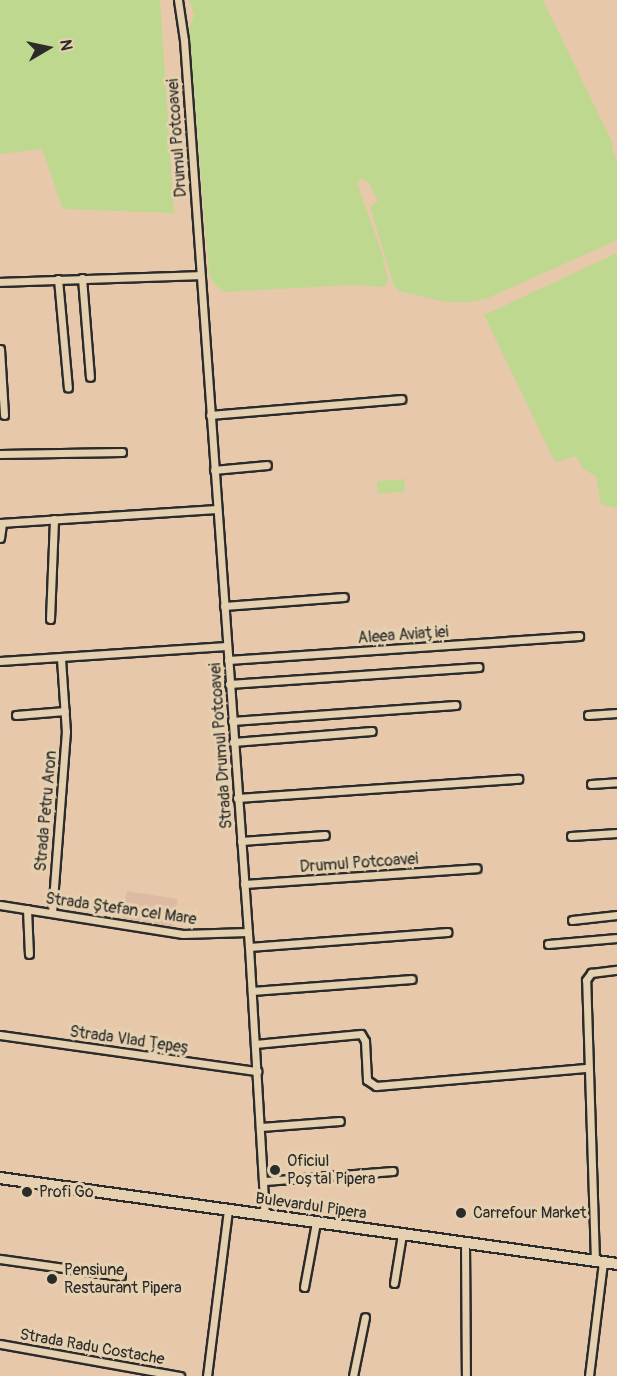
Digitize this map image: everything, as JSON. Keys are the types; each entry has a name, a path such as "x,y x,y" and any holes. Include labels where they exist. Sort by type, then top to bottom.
{"main road":[{"name":"Bulevardul Pipera","path":"0,1178 617,1264"}],"street":[{"name":"Drumul Potcoavei","path":"178,0 184,40 200,275"},
{"path":"0,282 200,275"},
{"name":"Strada Drumul Potcoavei","path":"200,275 248,932 265,1180 265,1215"},
{"path":"82,278 90,377"},
{"path":"58,279 68,388"},
{"path":"0,349 4,414"},
{"path":"210,415 401,399"},
{"path":"0,454 122,452"},
{"path":"214,470 267,465"},
{"path":"0,538 1,523 217,509"},
{"path":"50,619 54,519"},
{"path":"224,606 344,597"},
{"name":"Aleea Aviației","path":"228,660 579,636"},
{"path":"0,662 227,646"},
{"name":"Strada Petru Aron","path":"52,913 64,757 65,711 61,659"},
{"path":"230,684 478,667"},
{"path":"232,721 455,705"},
{"path":"16,715 65,711"},
{"path":"588,715 617,713"},
{"path":"233,742 372,731"},
{"path":"237,798 518,779"},
{"path":"591,784 617,782"},
{"path":"571,836 617,833"},
{"path":"241,841 325,835"},
{"name":"Drumul Potcoavei","path":"244,885 476,868"},
{"name":"Strada Ștefan cel Mare","path":"0,905 183,934 248,932"},
{"name":"Strada Ștefan cel Mare","path":"27,909 29,954"},
{"path":"572,920 617,915"},
{"path":"249,947 447,932"},
{"path":"548,944 617,938"},
{"path":"589,1376 599,1261 588,1068 586,980 591,974 617,970"},
{"path":"252,991 412,979"},
{"path":"255,1044 361,1034 365,1041 367,1080 376,1086 588,1068"},
{"name":"Strada Vlad Țepeș","path":"0,1035 257,1071"},
{"path":"261,1126 340,1121"},
{"path":"265,1180 393,1171"},
{"path":"207,1376 228,1210"},
{"path":"304,1287 316,1222"},
{"path":"394,1283 402,1234"},
{"path":"465,1243 466,1376"},
{"path":"0,1259 121,1276"},
{"path":"353,1376 365,1317"},
{"name":"Strada Radu Costache","path":"0,1344 180,1376"}],"shaded area":[{"path":"127,891 177,899 173,927 123,919"}],"green space":[{"path":"0,0 160,0 174,213 63,209 42,149 0,154"},
{"path":"189,0 543,0 613,144 612,150 617,161 617,240 488,298 470,302 445,302 399,291 394,286 370,207 378,201 368,182 362,179 357,183 383,257 388,281 384,287 354,285 223,292 212,281 209,272 189,31 194,14"},
{"path":"617,253 616,508 601,504 596,476 583,469 576,456 555,462 483,313 489,313"},
{"path":"404,479 405,492 378,494 377,481"}],"place":[{"name":"Oficiul Poștal Pipera","path":"275,1170"},
{"name":"Profi Go","path":"27,1192"},
{"name":"Carrefour Market","path":"461,1213"},
{"name":"Pensiune Restaurant Pipera","path":"52,1279"}]}
